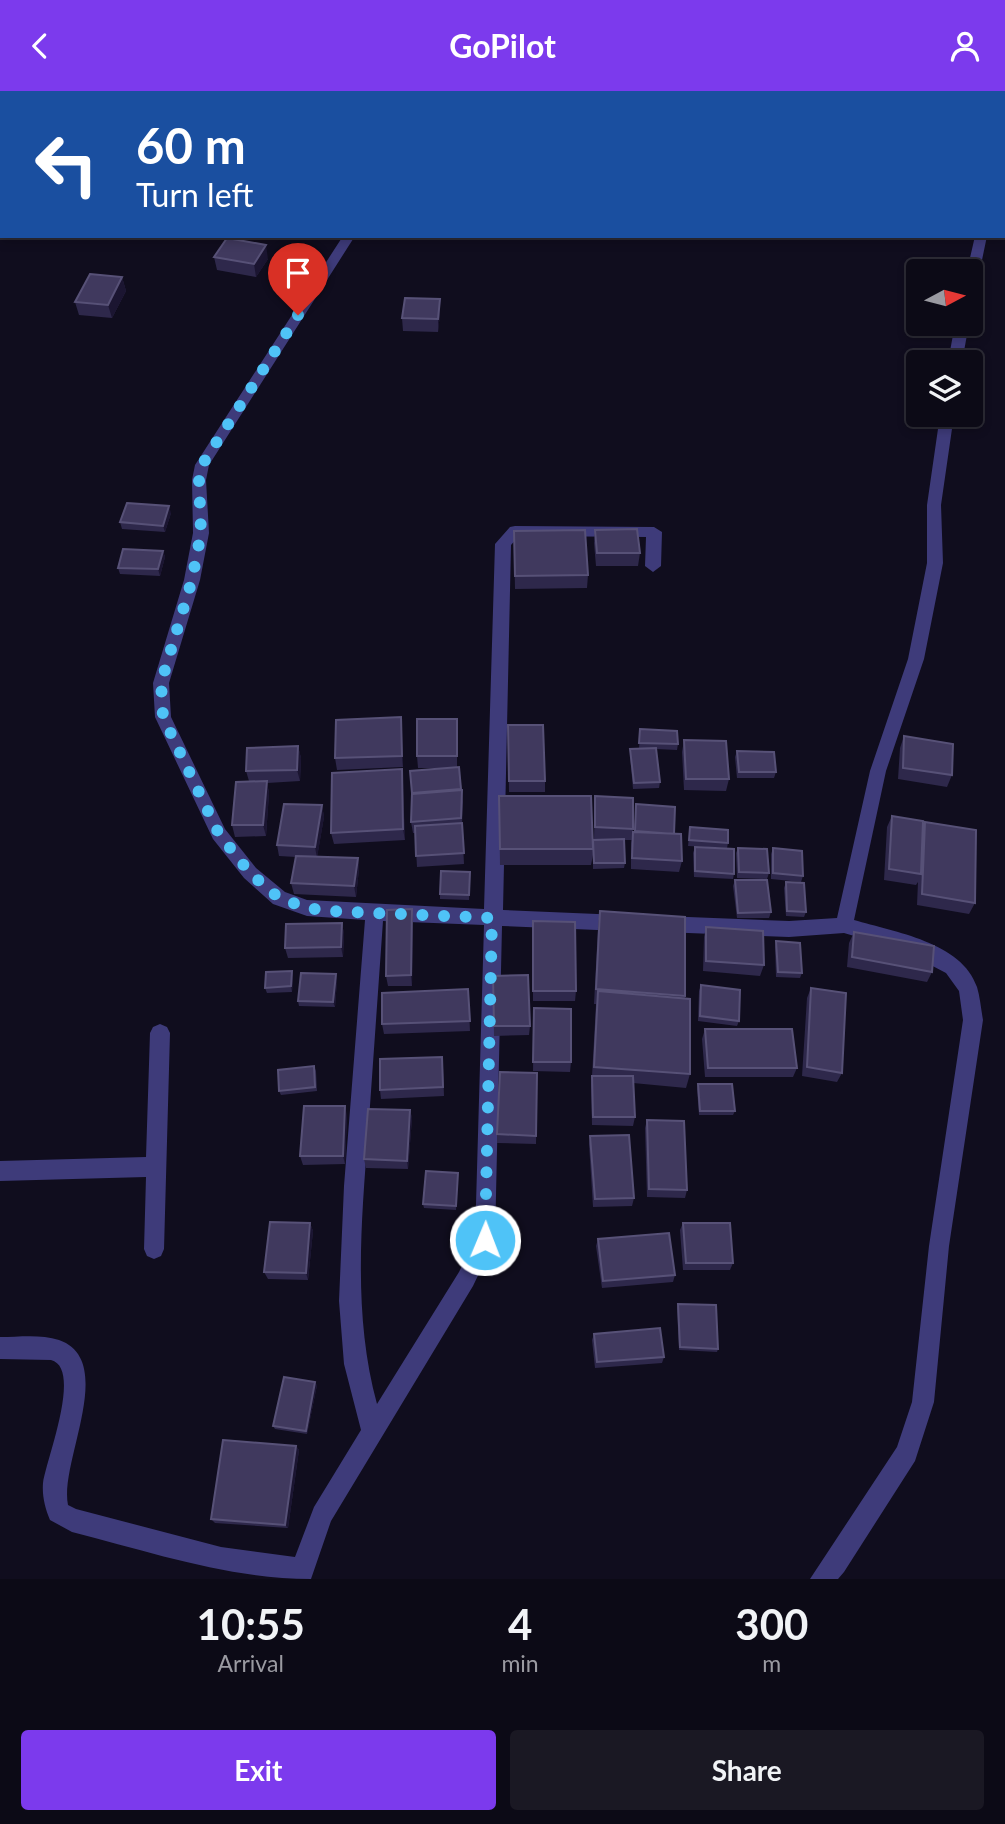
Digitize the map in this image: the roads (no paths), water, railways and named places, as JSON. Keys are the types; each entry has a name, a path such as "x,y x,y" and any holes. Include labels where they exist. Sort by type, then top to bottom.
{"street":[{"path":"348,238 202,465 199,480 201,533 194,568 161,683 163,717 219,834 250,873 279,898 307,908 789,929 844,925 905,943 938,957 953,967 968,988 973,1020 939,1246 923,1402 907,1454 836,1564 822,1579"},
{"path":"976,259 981,238"},
{"path":"844,925 878,771 916,659 936,563 934,505 945,427"},
{"path":"0,1349 55,1350 67,1355 74,1368 75,1383 68,1426 55,1482 58,1512 72,1520 221,1559 300,1575 322,1515 466,1279 485,1240 503,544 515,531 654,532 653,566"},
{"path":"373,1432 355,1364 350,1301 354,1186 375,913"},
{"path":"154,1249 160,1033"},
{"path":"0,1171 156,1167"}]}
